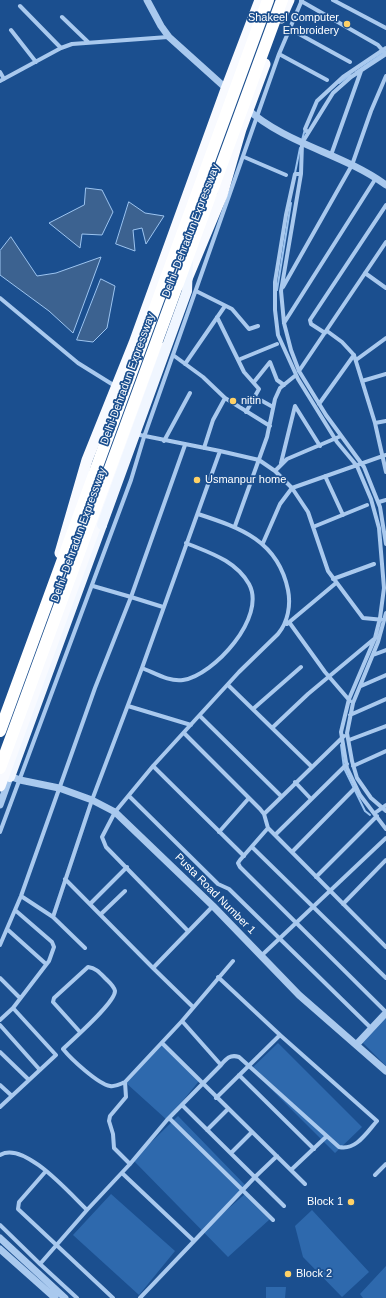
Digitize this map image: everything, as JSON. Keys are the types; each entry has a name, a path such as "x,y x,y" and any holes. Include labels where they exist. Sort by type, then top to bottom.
{"highway":[{"name":"Delhi–Dehradun Expressway","path":"0,721 54,573 87,460 140,328 226,89 260,0"},
{"name":"Delhi-Dehradun Expressway","path":"0,731 268,0"},
{"name":"Delhi-Dehradun Expressway","path":"8,775 189,250 282,0"},
{"name":"Delhi–Dehradun Expressway","path":"0,786 8,775 144,394 183,289 222,195 253,113 289,0"}],"street":[{"path":"147,0 161,26 169,36 253,113 300,143 331,155 385,182"},
{"path":"333,0 386,28"},
{"path":"0,805 8,775 58,674 93,586 131,480 144,437 244,157 253,113 301,1 378,45 385,51"},
{"path":"20,6 61,48"},
{"path":"62,17 88,42"},
{"path":"290,29 350,62"},
{"path":"11,30 36,62"},
{"path":"0,72 2,80 61,48 88,42 169,36"},
{"path":"316,877 376,815 385,808 363,788 353,766 347,733 353,703 373,656 380,621 384,588 379,528 371,499 356,464 335,439 297,373 284,324 281,291 298,174 300,143 333,93 385,51"},
{"path":"308,133 305,129 317,101 343,77 385,51"},
{"path":"279,54 327,80"},
{"path":"331,155 362,70"},
{"path":"281,291 352,165 371,111 386,76"},
{"path":"244,157 286,174"},
{"path":"298,174 286,215 275,291 275,310 278,336 288,359 297,373 341,436 362,462 379,502 386,544"},
{"path":"284,324 376,178"},
{"path":"386,205 310,320 311,324 342,342 354,355 384,456 386,472"},
{"path":"235,526 259,460 270,426 272,407 280,388 297,373 386,242"},
{"path":"365,273 385,286"},
{"path":"196,290 237,314 249,329 258,326"},
{"path":"0,298 78,363 117,387 144,394"},
{"path":"185,364 225,306"},
{"path":"217,317 244,372 259,389 256,397 246,412"},
{"path":"356,360 386,338"},
{"path":"238,360 277,344"},
{"path":"173,355 211,384 225,398 270,426"},
{"path":"319,404 354,355"},
{"path":"254,382 270,362 277,380 284,385"},
{"path":"362,381 386,374"},
{"path":"164,441 190,393"},
{"path":"256,397 272,407"},
{"path":"204,448 213,420 225,398"},
{"path":"281,464 295,406 320,446"},
{"path":"375,424 386,421"},
{"path":"130,432 144,437 259,460 275,471 292,488 303,503 313,527 324,563 335,581 363,618 380,621"},
{"path":"275,471 287,459 341,436"},
{"path":"0,945 21,896 95,688 131,597 185,445"},
{"path":"53,917 92,800 142,668 220,451"},
{"path":"263,544 280,504 292,488 356,464 384,456"},
{"path":"325,476 343,515"},
{"path":"80,486 107,496"},
{"path":"379,502 386,500"},
{"path":"313,527 367,505"},
{"path":"198,514 235,526 263,544 275,556 282,568 289,597 289,610 282,629"},
{"path":"142,668 168,679 183,680 195,676 226,652 242,633 249,616 252,593 244,577 235,567 223,559 186,543"},
{"path":"188,931 106,847 102,837 115,812 153,766 282,629 335,581 374,564"},
{"path":"93,586 163,607"},
{"path":"386,613 380,621 377,637 349,699 341,732 346,764 356,788 386,829"},
{"path":"289,622 329,676 353,703"},
{"path":"272,728 329,676 377,637"},
{"path":"373,656 386,650"},
{"path":"253,709 301,667"},
{"path":"361,686 386,675"},
{"path":"228,685 311,766"},
{"path":"350,715 386,699"},
{"path":"128,706 191,725"},
{"path":"200,716 281,796"},
{"path":"349,740 386,726"},
{"path":"184,733 264,814 268,828 386,947"},
{"path":"264,814 311,766 347,733"},
{"path":"353,766 386,751"},
{"path":"275,835 346,764"},
{"path":"153,766 244,856"},
{"path":"0,832 8,775"},
{"name":"Pusta Road Number 1","path":"8,775 59,788 92,800 115,812 213,906 299,994 386,1071"},
{"path":"296,782 311,799"},
{"path":"292,852 356,788"},
{"path":"129,796 218,884 229,889 371,1028"},
{"path":"219,832 249,798"},
{"path":"268,828 238,863 240,867 386,1012 356,1045"},
{"path":"261,956 295,922 386,838"},
{"path":"252,847 386,978"},
{"path":"343,904 386,860"},
{"path":"90,904 127,867"},
{"path":"66,879 193,1007"},
{"path":"101,914 125,891"},
{"path":"21,896 53,917 85,948"},
{"path":"153,968 213,906"},
{"path":"0,1020 13,1008 46,964 53,954 54,947 52,942 15,910"},
{"path":"7,929 46,964"},
{"path":"63,1049 99,1081 109,1086 118,1086 125,1082 162,1043 233,960"},
{"path":"0,1107 63,1049 80,1032 109,1003 115,992 113,986 94,968 88,967 82,971 54,998 53,1002 80,1032"},
{"path":"40,1264 130,1164 169,1118 228,1057 234,1055 239,1057 339,1147 345,1148 352,1146 377,1121 280,1035 218,977"},
{"path":"0,978 20,998"},
{"path":"13,1008 56,1055"},
{"path":"182,1021 220,1065"},
{"path":"0,1024 40,1070"},
{"path":"216,1098 280,1035"},
{"path":"162,1043 216,1098 305,1184"},
{"path":"0,1052 29,1080"},
{"path":"239,1075 314,1149"},
{"path":"125,1082 126,1097 110,1116 109,1121 113,1134 114,1148 130,1164"},
{"path":"0,1085 12,1096"},
{"path":"182,1104 284,1206"},
{"path":"207,1130 228,1109"},
{"path":"169,1118 273,1220"},
{"path":"231,1153 252,1132"},
{"path":"291,1170 327,1136"},
{"path":"0,1155 14,1153 24,1156 46,1172 87,1210"},
{"path":"140,1298 254,1176 276,1156"},
{"path":"375,1175 386,1164"},
{"path":"46,1172 17,1205 21,1212 113,1298"},
{"path":"122,1173 194,1241"},
{"path":"0,1225 77,1298"},
{"path":"0,1238 64,1298"},
{"path":"0,1249 54,1298"}],"shaded area":[{"path":"86,188 102,190 113,212 102,235 82,234 80,248 49,223 84,205"},
{"path":"129,202 145,213 164,216 146,244 142,228 133,230 135,251 116,244"},
{"path":"11,237 37,276 56,273 101,257 73,333 49,311 0,275 0,251"},
{"path":"101,279 115,286 107,328 93,342 77,340"},
{"path":"386,1014 386,1066 361,1041"},
{"path":"162,1043 199,1081 167,1120 125,1082"},
{"path":"278,1043 362,1127 335,1153 251,1069"},
{"path":"178,1116 246,1186 208,1226 245,1194 270,1219 228,1257 133,1160"},
{"path":"111,1194 175,1251 139,1295 73,1235"},
{"path":"312,1210 369,1272 342,1297 303,1257 295,1226"},
{"path":"386,1266 386,1298 363,1298 360,1294"},
{"path":"266,1287 286,1287 285,1298 266,1298"}],"waterway":[{"path":"356,72 386,51"},
{"path":"339,83 350,75"},
{"path":"302,140 305,129"},
{"path":"295,173 300,148"},
{"path":"277,290 291,203"},
{"path":"341,745 344,768 365,811 370,815"}],"place":[{"name":"Shakeel Computer Embroidery","path":"347,24"},
{"name":"nitin","path":"233,401"},
{"name":"Usmanpur home","path":"197,480"},
{"name":"Block 1","path":"351,1202"},
{"name":"Block 2","path":"288,1274"}]}
